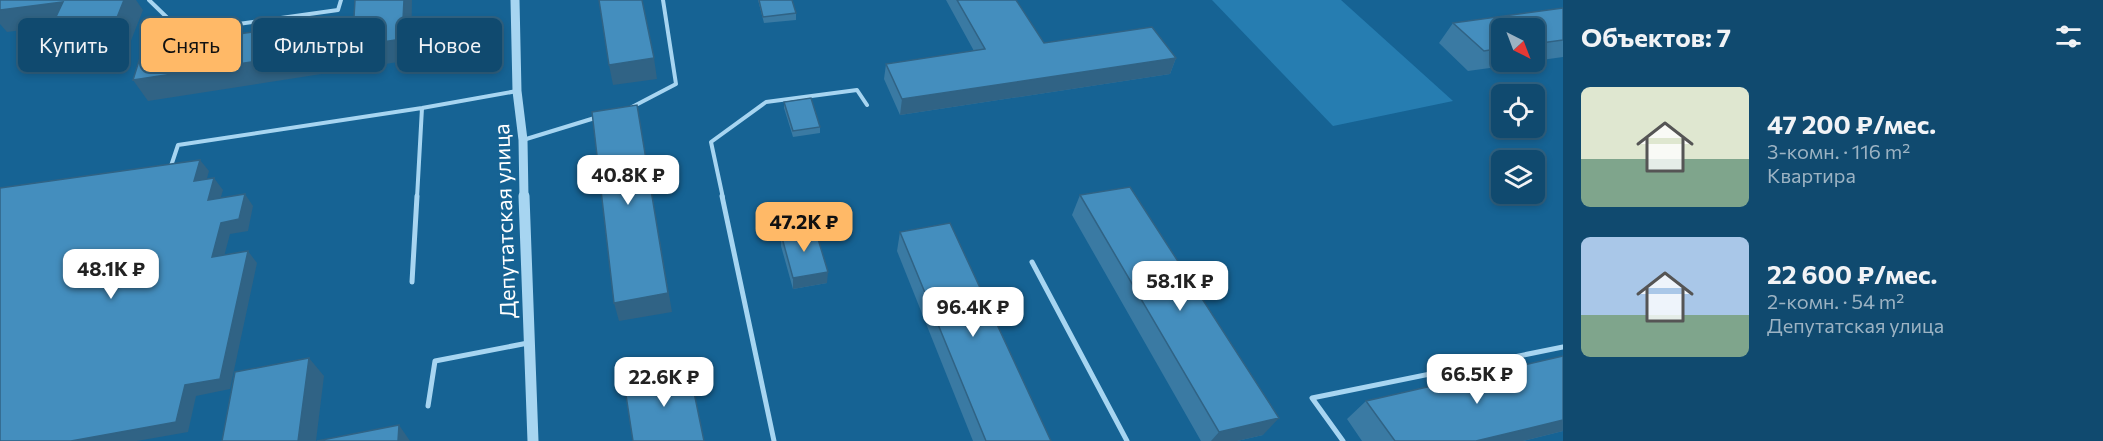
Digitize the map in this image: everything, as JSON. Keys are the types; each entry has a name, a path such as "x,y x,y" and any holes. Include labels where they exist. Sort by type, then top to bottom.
{"street":[{"name":"Депутатская улица","path":"515,0 517,91 523,140 533,441"}],"lane":[{"path":"149,0 182,32 338,10 341,0"},
{"path":"628,109 676,84 663,0"},
{"path":"774,441 711,142 766,102 857,90 867,105"},
{"path":"170,169 178,145 422,108 517,91"},
{"path":"412,282 422,108"},
{"path":"523,140 609,114"},
{"path":"1032,262 1127,441"},
{"path":"428,406 435,361 528,343"},
{"path":"1343,441 1312,398 1563,346"}],"shaded area":[{"path":"1212,0 1341,0 1453,101 1333,126"}],"building":[{"path":"0,0 124,0 117,18 55,18 63,2 0,10"},
{"path":"355,0 404,0 403,18 397,18 397,40 385,42 385,18 347,18 354,17"},
{"path":"599,0 642,0 654,58 609,65"},
{"path":"759,0 792,0 796,13 763,17"},
{"path":"957,0 1016,0 1044,43 1152,27 1176,58 902,99 886,64 985,49"},
{"path":"1563,8 1563,40 1545,42 1545,18 1491,18 1491,50 1484,51 1453,23"},
{"path":"253,32 253,62 241,64 241,34"},
{"path":"141,54 141,72 185,72 133,80"},
{"path":"811,98 820,127 793,131 784,102"},
{"path":"637,105 668,293 614,303 592,112"},
{"path":"200,160 194,181 214,178 208,200 245,194 239,219 221,223 212,257 248,251 220,379 185,385 176,422 71,441 0,441 0,188"},
{"path":"1130,187 1279,418 1219,432 1080,195"},
{"path":"950,223 1051,441 986,441 900,232"},
{"path":"815,229 828,272 793,278 781,234"},
{"path":"1563,356 1563,420 1476,441 1395,441 1366,401"},
{"path":"309,358 298,441 222,441 235,372"},
{"path":"689,368 704,441 633,441 624,382"},
{"path":"399,425 398,441 317,441"}]}
